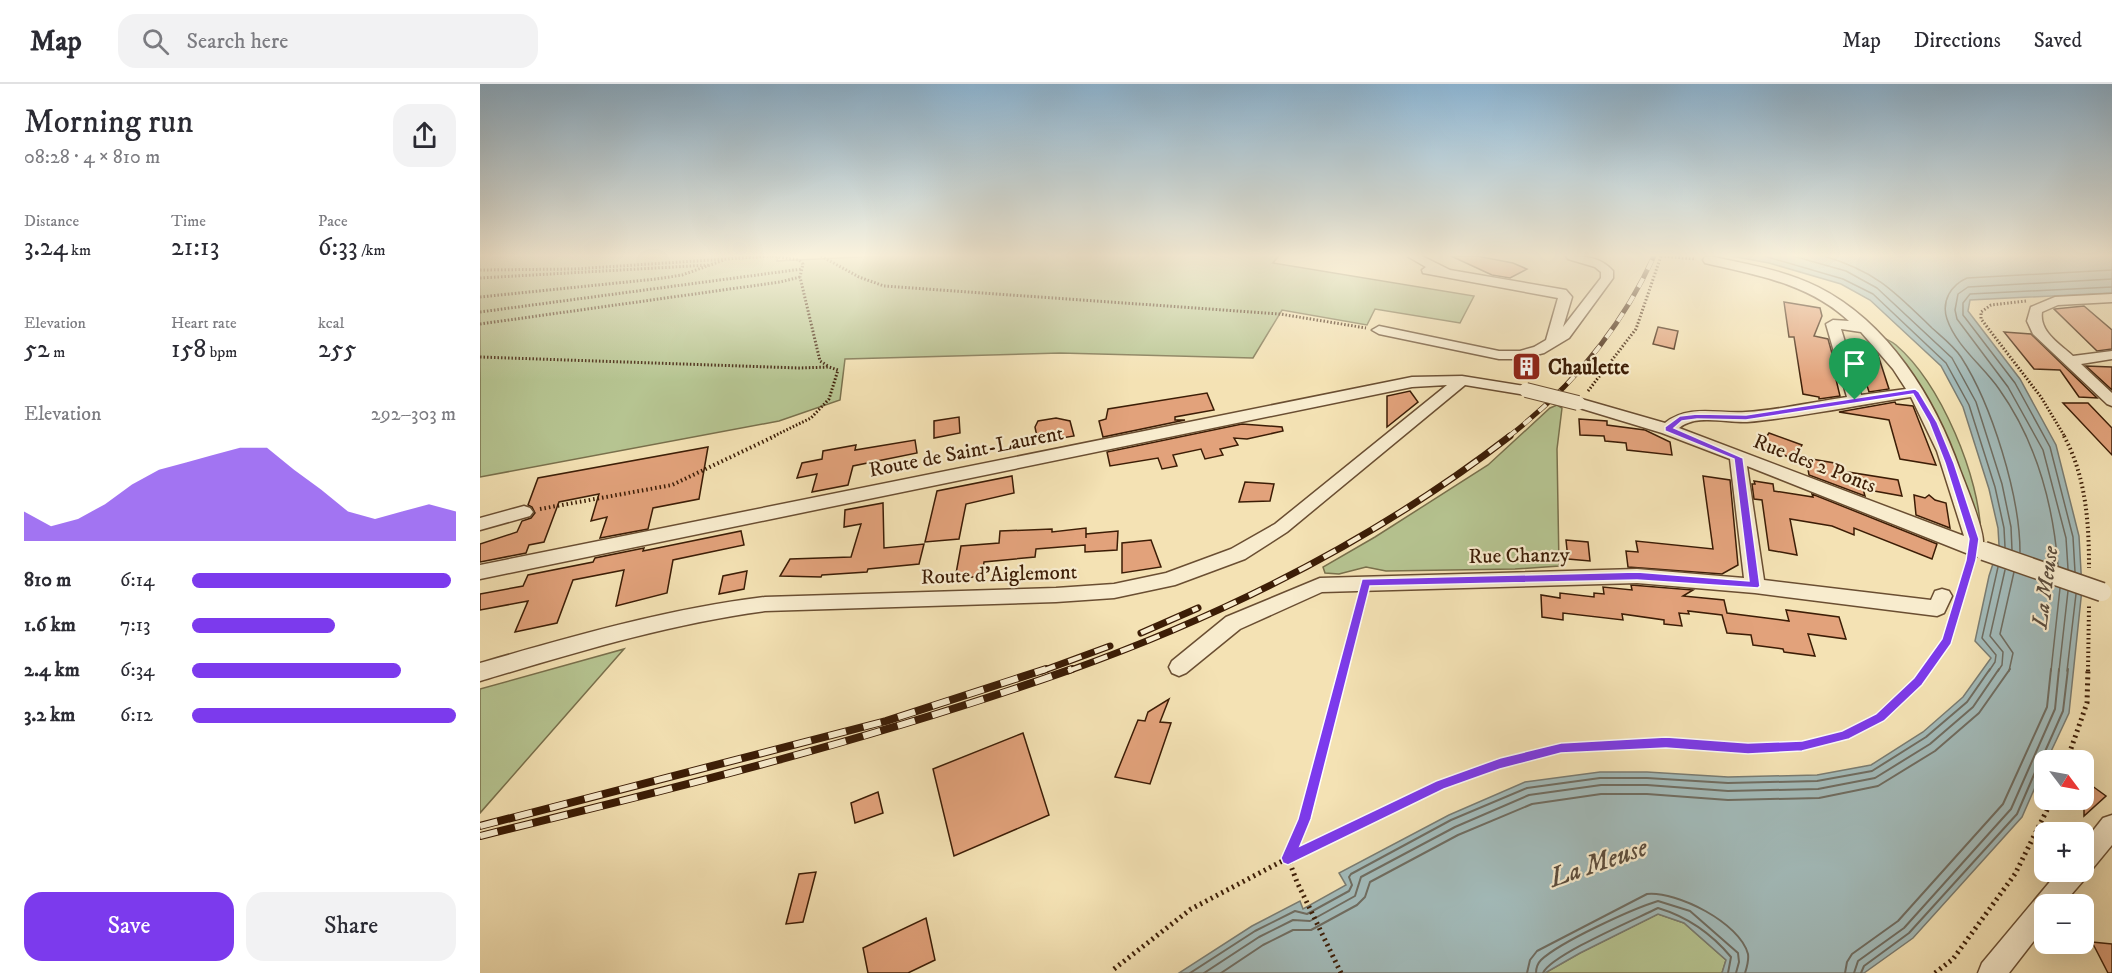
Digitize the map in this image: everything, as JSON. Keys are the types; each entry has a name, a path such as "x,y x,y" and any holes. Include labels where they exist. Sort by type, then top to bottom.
{"street":[{"path":"1554,342 1552,339 1565,297"},
{"path":"1379,330 1499,356 1520,355 1554,342 1564,335 1592,297"},
{"path":"1828,297 1864,326 1915,392 1933,422 1950,463 1978,550"},
{"path":"2112,298 2055,301 2036,310 2034,321 2038,331 2112,401"},
{"path":"1855,400 1833,324 1864,326"},
{"path":"2072,361 2112,355"},
{"path":"1485,381 1499,356"},
{"name":"Route d'Aiglemont","path":"480,672 604,636 719,609 765,604 1056,595 1114,591 1168,580 1238,554 1281,528 1462,380"},
{"name":"Rue des 2 Ponts","path":"1485,381 1578,403 1668,429 1738,458 2101,596"},
{"name":"Route de Saint-Laurent","path":"480,572 1412,382 1485,381"},
{"path":"1668,429 1680,419 1697,416 1746,417 1915,392"},
{"path":"1738,458 1755,586"},
{"path":"480,524 524,512"},
{"name":"Rue Chanzy","path":"1179,667 1233,623 1320,585 1637,576 1755,586 1937,608 1942,596"},
{"path":"2094,848 2112,825"},
{"path":"2056,894 2066,882"},
{"path":"1992,973 2034,921"}],"path":[{"path":"480,312 589,297"},
{"path":"480,324 669,297"},
{"path":"524,512 672,484 811,418 829,399 838,370 820,362 805,297"},
{"path":"1046,297 1280,314 1379,330"},
{"path":"1578,403 1636,329 1647,297"},
{"path":"2055,301 1991,305 1981,312 1981,319 2044,398 2067,440 2083,487 2089,542 2089,577"},
{"path":"480,357 800,368 829,367"},
{"path":"1114,969 1191,909 1288,858 1440,785 1500,764 1561,748 1666,743 1774,749 1823,742 1863,727 1880,717 1918,682 1947,641 1978,550"},
{"path":"1341,973 1297,882 1288,858 1305,819 1365,582"},
{"path":"2071,750 2087,703 2101,596"},
{"path":"1935,973 1953,959 2015,874 2047,810"}],"green space":[{"path":"480,297 1473,297 1460,323 1375,309 1367,325 1282,310 1253,358 1060,353 845,359 840,400 779,421 480,477"},
{"path":"1871,333 1893,343 1913,362 1942,407 1966,460 1979,512 1981,536 1933,422"},
{"path":"1557,405 1562,408 1557,449 1559,566 1386,571 1366,567 1339,574 1325,573 1323,567 1375,537 1488,465 1550,408"},
{"path":"624,649 480,813 480,689"},
{"path":"1658,914 1684,923 1726,960 1722,973 1545,973 1580,953"}],"water":[{"name":"La Meuse","path":"1865,297 2021,297 1970,300 1968,311 2020,379 2056,445 2079,536 2082,589 2069,713 2052,750 2034,750 2034,790 2022,817 1913,938 1864,973 1722,973 1726,960 1684,923 1658,914 1545,973 1179,973 1252,926 1300,901 1303,909 1346,885 1339,873 1449,815 1525,782 1600,772 1647,772 1728,777 1817,775 1871,765 1923,732 1963,697 1991,658 1975,641 1989,576 1999,545 1998,528 1989,489 1963,407 1941,366"}],"building":[{"path":"1784,302 1820,308 1822,316 1814,336 1828,339 1837,371 1834,371 1840,396 1819,399 1819,397 1803,394 1794,337 1789,337"},
{"path":"2084,306 2112,330 2112,349 2097,351 2054,309"},
{"path":"1658,327 1678,331 1674,349 1653,344"},
{"path":"2004,332 2031,334 2097,398 2079,397 2060,370 2034,369"},
{"path":"1847,342 1868,344 1878,355 1889,389 1869,392 1864,376 1857,375"},
{"path":"2086,366 2112,367 2112,390"},
{"path":"1410,391 1418,402 1387,427 1387,396"},
{"path":"1207,393 1214,410 1175,417 1175,420 1185,420 1103,437 1099,421 1106,419 1108,409"},
{"path":"1895,402 1913,406 1936,465 1900,459 1889,420 1839,412"},
{"path":"2063,403 2088,403 2112,428 2112,455"},
{"path":"959,417 960,433 934,438 934,421"},
{"path":"1056,418 1070,421 1074,436 1038,442 1035,427 1038,421"},
{"path":"1579,419 1607,421 1607,425 1645,430 1670,442 1672,455 1627,450 1626,443 1605,441 1604,436 1580,435"},
{"path":"1242,424 1282,427 1283,431 1247,439 1234,438 1238,445 1220,449 1223,455 1205,459 1201,449 1173,455 1177,466 1162,469 1158,458 1110,466 1107,452"},
{"path":"1769,433 1802,445 1794,459 1760,446"},
{"path":"915,440 917,453 853,466 848,485 812,492 817,474 797,478 802,463 822,459 823,451 856,445 855,450"},
{"path":"708,447 699,499 653,508 648,529 600,538 607,517 591,521 599,494 559,502 544,542 529,545 526,553 480,562 480,544 517,532 522,521 531,518 535,513 528,505 538,478"},
{"path":"1806,458 1840,464 1842,471 1898,480 1902,496 1863,489 1865,496 1809,475"},
{"path":"1012,476 1014,493 966,504 959,539 925,542 937,491"},
{"path":"1703,476 1730,480 1738,565 1722,574 1628,567 1626,551 1638,552 1636,541 1713,549"},
{"path":"1754,481 1773,484 1774,491 1813,497 1812,494 1937,544 1932,559 1854,528 1854,535 1832,526 1790,519 1797,555 1769,550 1762,500 1754,499 1752,484 1755,484"},
{"path":"1245,482 1274,484 1270,501 1239,502"},
{"path":"1914,495 1925,498 1929,495 1935,500 1946,503 1950,528 1916,515"},
{"path":"883,503 884,548 924,544 919,564 868,569 867,572 822,575 821,577 780,576 790,559 851,557 861,524 844,527 845,510"},
{"path":"1086,528 1086,534 1118,531 1117,550 1085,552 1085,545 1036,549 1035,557 984,562 982,576 955,579 961,546 999,543 1000,531 1052,529 1052,532"},
{"path":"741,531 744,545 673,560 667,593 616,606 624,570 573,580 557,623 515,632 528,601 480,610 480,594 523,586 528,575 593,562 595,558 644,548 643,551"},
{"path":"1151,540 1161,567 1122,573 1122,543"},
{"path":"1566,540 1588,542 1590,561 1568,559"},
{"path":"747,571 744,589 719,594 723,576"},
{"path":"1631,585 1693,590 1683,596 1724,600 1727,613 1789,621 1786,610 1839,617 1846,639 1808,634 1815,656 1753,645 1751,635 1727,633 1722,615 1688,611 1689,614 1679,613 1682,626 1664,624 1664,620 1622,614 1623,620 1563,613 1563,620 1542,617 1541,595 1560,598 1560,593 1594,597 1594,593 1604,594 1603,587 1632,590"},
{"path":"1169,699 1160,722 1171,723 1150,784 1115,777 1138,720 1145,721 1148,712"},
{"path":"1023,733 1049,815 954,856 933,769"},
{"path":"2094,787 2106,796 2094,807"},
{"path":"878,792 883,813 855,823 851,803"},
{"path":"816,872 803,922 786,924 799,874"},
{"path":"926,918 935,960 908,973 868,973 863,948"},
{"path":"2094,942 2112,944 2112,973 2108,973"}],"railway":[{"path":"1508,437 1553,398 1592,356 1632,297"},
{"path":"1068,671 1185,625 1298,571 1407,508 1510,436"},
{"path":"1141,633 1198,608"},
{"path":"1042,671 1110,646"},
{"path":"480,826 886,721 1046,669"},
{"path":"480,836 778,760 926,717 1072,669"}],"place":[{"name":"Chaulette","path":"1527,367"}],"route":[{"path":"1915,392 1933,422 1950,463 1974,539 1971,560 1947,641 1918,682 1880,717 1863,727 1823,742 1774,749 1666,743 1561,748 1500,764 1440,785 1288,858 1305,819 1365,582 1637,576 1755,586 1738,458 1668,429 1680,419 1697,416 1746,417 1855,400 1915,392"}]}
